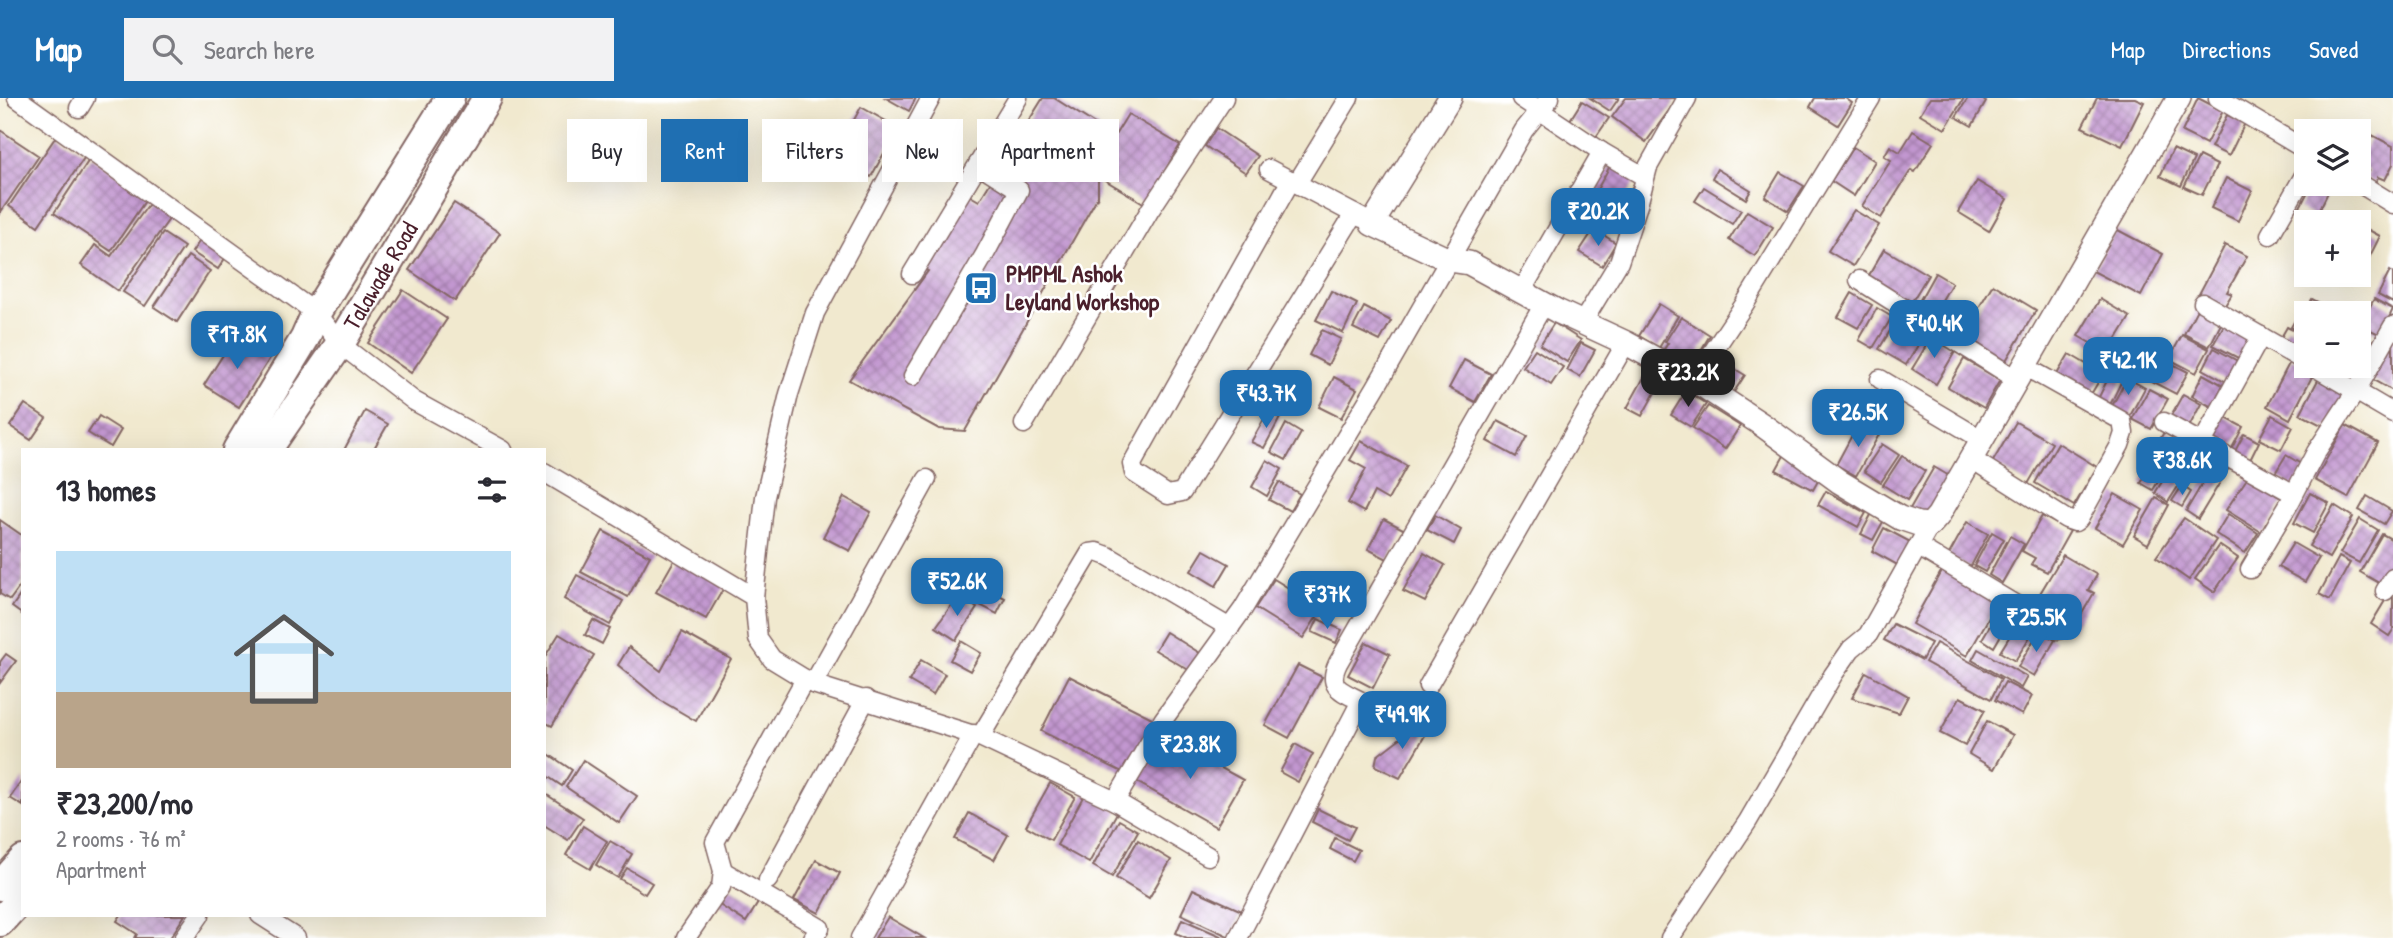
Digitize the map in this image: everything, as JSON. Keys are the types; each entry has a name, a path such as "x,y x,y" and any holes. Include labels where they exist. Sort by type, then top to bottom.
{"main road":[{"name":"Talawade Road","path":"238,448 305,338 316,313 450,98"},
{"name":"Talawade Road","path":"268,448 340,344 486,98"},
{"path":"0,886 21,862"},
{"path":"0,922 21,899"}],"street":[{"path":"17,98 316,313 340,344 414,401 499,448"},
{"path":"932,98 815,313 789,394 765,497 754,597 758,639 772,659 809,681 977,735 1115,801 1208,856"},
{"path":"1005,119 1018,98"},
{"path":"1024,424 1150,210 1224,98"},
{"path":"1349,98 1294,182 1132,464 1134,472 1168,495 1182,492 1363,219 1450,98"},
{"path":"1521,98 1545,105 1602,152 1645,177"},
{"path":"1582,323 1619,262 1648,167 1687,98"},
{"path":"1694,380 1744,305 1871,98"},
{"path":"1670,938 1748,821 1833,676 1851,649 1868,635 2179,98"},
{"path":"2218,98 2294,143"},
{"path":"1115,801 1163,720 1230,628 1369,398 1530,120 1545,105"},
{"path":"1521,292 1602,152"},
{"path":"912,274 977,166"},
{"path":"1269,169 1363,219 1449,260 1469,263 1544,304 1626,343 1694,380 1761,424 1840,482 1900,518 1930,525"},
{"path":"913,376 985,254 1019,190 1006,182"},
{"path":"2371,190 2393,204"},
{"path":"2270,235 2294,193"},
{"path":"1859,280 2020,372 2122,421 2124,427 2120,445 2075,522 2066,519 1880,379"},
{"path":"2203,303 2294,355"},
{"path":"1238,938 1362,701 1338,689 1333,681 1333,673 1544,304"},
{"path":"2250,569 2316,452 2356,391 2393,326"},
{"path":"2202,443 2261,337"},
{"path":"1428,686 1626,343"},
{"path":"2334,378 2393,414"},
{"path":"2164,422 2294,494"},
{"path":"546,473 754,597"},
{"path":"686,938 721,887 723,871 715,842 928,479"},
{"path":"1919,547 2058,630"},
{"path":"860,938 977,735 1090,553 1097,552 1108,556 1230,628"},
{"path":"768,880 866,699"},
{"path":"723,871 820,928 813,938"},
{"path":"184,938 199,917"},
{"path":"263,917 296,938"}],"building":[{"path":"886,98 916,98 909,111"},
{"name":"PMPML Ashok Leyland Workshop","path":"1043,98 1054,98 1087,119 1030,119"},
{"path":"1590,98 1619,98 1610,111"},
{"path":"1626,98 1678,98 1646,142 1612,117"},
{"path":"1815,98 1845,98 1852,103 1838,125 1810,107"},
{"path":"1930,98 1964,98 1945,129 1920,114"},
{"path":"1968,98 1980,98 1986,102 1972,126 1956,117"},
{"path":"2097,98 2135,98 2144,102 2122,146 2082,127"},
{"path":"2198,98 2223,111 2206,144 2182,132"},
{"path":"1582,101 1609,118 1596,137 1570,120"},
{"path":"861,107 882,119 882,157 871,177 868,175 868,119 854,119"},
{"name":"PMPML Ashok Leyland Workshop","path":"1128,114 1180,145 1145,204 1108,182 1119,182 1119,129"},
{"path":"2227,115 2245,123 2229,156 2211,147"},
{"path":"1216,128 1258,156 1246,173 1205,146"},
{"path":"0,130 39,156 0,213"},
{"path":"1913,131 1933,143 1915,172 1911,170 1881,218 1862,206 1891,160 1884,156 1890,146 1900,152"},
{"path":"57,135 86,155 38,226 9,206"},
{"path":"2372,135 2393,146 2393,164 2385,180 2378,177 2375,183 2371,181"},
{"path":"1853,147 1875,161 1854,196 1831,181"},
{"path":"2173,149 2194,159 2181,186 2160,176"},
{"path":"2199,156 2217,165 2202,195 2184,187"},
{"path":"91,157 149,195 111,251 54,213"},
{"path":"1611,164 1637,178 1613,222 1587,208"},
{"path":"1717,169 1751,190 1746,199 1712,178"},
{"path":"1780,172 1804,186 1788,211 1765,197"},
{"path":"2226,178 2252,191 2238,221 2211,208"},
{"path":"1977,181 2007,199 1989,231 1958,212"},
{"name":"PMPML Ashok Leyland Workshop","path":"991,182 1098,182 1098,196 965,431 939,429 849,380 928,271 924,269 967,194 979,201"},
{"path":"1704,187 1741,210 1732,224 1695,201"},
{"path":"2306,196 2326,196 2319,210 2299,209"},
{"path":"151,201 172,215 118,291 81,265 95,245 111,256"},
{"path":"454,203 500,233 455,301 409,270"},
{"path":"1854,210 1879,225 1853,266 1828,251"},
{"path":"1747,211 1773,227 1755,256 1729,240"},
{"path":"1594,229 1616,243 1602,266 1579,252"},
{"path":"2116,229 2163,254 2141,296 2093,271"},
{"path":"2371,231 2380,236 2371,254"},
{"path":"163,233 184,247 145,306 123,292"},
{"path":"204,235 229,252 218,269 192,252"},
{"path":"2225,245 2247,256 2227,292 2232,294 2224,307 2199,294"},
{"path":"1884,249 1928,275 1911,303 1868,277"},
{"path":"188,256 210,271 177,322 154,307"},
{"path":"2390,271 2393,273 2393,303 2378,295"},
{"path":"1935,273 1952,283 1932,317 1916,307"},
{"path":"1993,284 2036,310 2005,362 1962,336"},
{"path":"403,290 447,319 411,373 368,343"},
{"path":"1331,291 1357,304 1343,333 1316,320"},
{"path":"1852,293 1872,305 1858,328 1838,317"},
{"path":"2100,299 2130,317 2108,353 2078,336"},
{"path":"2374,299 2393,309 2381,335 2371,330 2371,305"},
{"path":"1659,304 1678,316 1659,348 1639,336"},
{"path":"1364,307 1391,321 1380,341 1353,328"},
{"path":"1877,308 1892,317 1873,348 1859,340"},
{"path":"2197,309 2222,322 2209,347 2184,334"},
{"path":"1899,316 1926,332 1906,365 1879,349"},
{"path":"1681,317 1710,335 1691,367 1661,354 1668,343 1665,342"},
{"path":"1554,323 1581,340 1567,362 1540,345"},
{"path":"2225,323 2253,338 2242,360 2213,345"},
{"path":"2287,327 2294,331 2294,349 2279,341"},
{"path":"1322,330 1341,339 1328,365 1309,355"},
{"path":"2393,334 2393,391 2370,378"},
{"path":"2182,335 2209,349 2196,373 2169,359"},
{"path":"235,336 270,358 239,407 204,385"},
{"path":"1932,336 1956,350 1936,384 1912,369"},
{"path":"1581,343 1595,350 1580,377 1567,370"},
{"path":"2214,348 2241,363 2230,384 2203,369"},
{"path":"1535,349 1563,367 1551,385 1523,367"},
{"path":"2069,354 2103,374 2090,396 2056,376"},
{"path":"2161,358 2188,372 2176,394 2149,380"},
{"path":"2292,358 2294,378 2311,378 2290,419 2267,406"},
{"path":"1964,359 2000,380 1984,408 1948,387"},
{"path":"1464,360 1491,374 1475,402 1449,388"},
{"path":"1720,360 1745,375 1734,392 1710,378"},
{"path":"2115,364 2127,370 2110,405 2098,399"},
{"path":"1647,372 1662,380 1642,416 1627,408"},
{"path":"2203,374 2223,385 2212,407 2192,396"},
{"path":"1334,377 1357,389 1341,418 1319,407"},
{"path":"2127,378 2145,388 2130,416 2112,406"},
{"path":"2319,378 2346,393 2327,428 2300,414"},
{"path":"2149,389 2168,399 2151,429 2132,419"},
{"path":"1686,391 1706,404 1691,427 1671,415"},
{"path":"2183,394 2201,404 2188,429 2169,419"},
{"path":"25,404 46,418 31,440 10,426"},
{"path":"1708,406 1740,426 1725,449 1693,428"},
{"path":"365,411 388,424 374,448 345,448"},
{"path":"1268,412 1280,418 1264,448 1251,442"},
{"path":"2272,415 2293,427 2281,450 2259,439"},
{"path":"99,416 121,430 111,447 88,433"},
{"path":"2222,416 2243,427 2230,452 2208,440"},
{"path":"1498,421 1527,436 1516,457 1487,441"},
{"path":"1859,422 1880,433 1856,476 1836,465"},
{"path":"2016,422 2052,443 2028,484 1992,463"},
{"path":"1286,424 1301,433 1286,460 1271,452"},
{"path":"2345,425 2378,443 2348,498 2315,480"},
{"path":"2165,430 2182,439 2174,454 2157,445"},
{"path":"2244,434 2259,442 2248,464 2233,455"},
{"path":"1361,441 1407,466 1388,500 1374,492 1364,512 1348,503 1366,469 1350,460"},
{"path":"2187,442 2201,451 2168,502 2155,493"},
{"path":"2058,443 2097,467 2074,506 2035,483"},
{"path":"1882,444 1899,455 1881,482 1864,471"},
{"path":"1786,452 1823,472 1813,490 1776,470"},
{"path":"2286,455 2306,467 2294,487 2274,475"},
{"path":"1902,456 1925,471 1907,500 1883,485"},
{"path":"2217,459 2230,466 2198,519 2186,511"},
{"path":"1267,460 1282,469 1267,496 1252,487"},
{"path":"2155,460 2167,467 2153,490 2141,483"},
{"path":"1934,467 1951,477 1925,521 1908,512"},
{"path":"2248,477 2284,500 2263,533 2226,510"},
{"path":"1279,482 1300,494 1290,511 1269,500"},
{"path":"2182,486 2191,492 2182,507 2172,501"},
{"path":"1826,491 1866,513 1858,527 1818,505"},
{"path":"2310,493 2329,503 2313,533 2294,523"},
{"path":"2115,494 2143,510 2123,544 2095,528"},
{"path":"2367,496 2392,511 2384,524 2359,510"},
{"path":"844,497 871,512 850,551 823,537"},
{"path":"2156,498 2169,505 2148,544 2134,536"},
{"path":"2334,505 2353,517 2329,558 2309,546"},
{"path":"1872,513 1884,520 1873,540 1861,534"},
{"path":"2228,514 2258,533 2245,553 2216,534"},
{"path":"1435,515 1461,530 1454,544 1427,530"},
{"path":"2042,516 2070,531 2047,572 2031,564 2035,558 2022,551"},
{"path":"2184,518 2216,540 2189,580 2156,557"},
{"path":"1384,519 1405,530 1389,560 1368,549"},
{"path":"2360,519 2378,530 2359,563 2340,553"},
{"path":"0,520 21,535 21,585 10,600 0,594"},
{"path":"1967,522 1988,534 1970,568 1948,556"},
{"path":"1884,528 1914,544 1901,567 1872,551"},
{"path":"603,531 650,556 628,597 581,572"},
{"path":"1992,532 2004,539 1985,572 1974,566"},
{"path":"2382,534 2393,540 2393,575 2386,587 2360,572"},
{"path":"2010,536 2024,544 2002,583 1989,575"},
{"path":"2293,543 2319,558 2305,582 2278,567"},
{"path":"2219,545 2238,558 2214,592 2195,579"},
{"path":"1204,550 1229,564 1216,586 1191,571"},
{"path":"1424,553 1445,565 1425,602 1403,591"},
{"path":"2063,555 2097,575 2088,590 2094,593 2073,629 2033,605"},
{"path":"676,557 726,584 706,619 656,592"},
{"path":"2339,557 2350,563 2330,600 2319,594"},
{"path":"1943,568 1999,600 1967,656 1912,624"},
{"path":"577,575 623,601 610,625 564,599"},
{"path":"965,577 1005,598 997,614 957,593"},
{"path":"1274,579 1322,609 1303,638 1255,608"},
{"path":"21,594 21,614 12,607"},
{"path":"2389,594 2393,597 2393,630 2389,636 2371,624"},
{"path":"958,596 977,608 956,640 936,627"},
{"path":"2004,602 2016,609 1994,647 1982,639"},
{"path":"2022,616 2037,625 2015,661 2000,652"},
{"path":"1318,619 1342,630 1336,643 1312,632"},
{"path":"593,620 610,629 602,644 585,635"},
{"path":"1893,624 1931,643 1922,660 1884,640"},
{"path":"2039,631 2055,640 2034,676 2018,667"},
{"path":"682,632 731,659 696,721 660,700 618,665 629,647 661,671"},
{"path":"1166,632 1203,655 1192,672 1155,650"},
{"path":"559,634 594,655 552,726 546,723 546,655"},
{"path":"961,641 981,653 970,671 950,660"},
{"path":"1366,642 1390,654 1373,688 1348,675"},
{"path":"1936,643 2001,679 1991,699 1925,662"},
{"path":"1978,649 2027,677 2021,688 1972,660"},
{"path":"6,654 16,661 0,683 0,662"},
{"path":"921,660 945,674 933,695 909,681"},
{"path":"1298,665 1322,677 1289,738 1265,725"},
{"path":"1866,672 1908,696 1899,713 1852,698"},
{"path":"1069,676 1156,720 1128,775 1041,731"},
{"path":"2005,682 2032,696 2022,715 1995,700"},
{"path":"1960,697 1985,710 1965,746 1940,733"},
{"path":"1987,721 2013,735 1994,769 1969,754"},
{"path":"1421,722 1431,725 1400,778 1375,766 1377,756"},
{"path":"1163,736 1243,780 1216,827 1137,782"},
{"path":"1295,744 1313,754 1298,782 1280,772"},
{"path":"546,752 572,770 562,786 546,775"},
{"path":"583,760 637,796 619,823 566,787"},
{"path":"21,782 21,805 10,798"},
{"path":"1050,783 1075,797 1051,840 1026,826"},
{"path":"1085,793 1118,811 1089,863 1057,845"},
{"path":"546,794 583,818 568,840 546,826"},
{"path":"1318,809 1355,827 1348,840 1312,822"},
{"path":"969,813 1008,835 994,860 955,839"},
{"path":"1119,820 1138,831 1112,877 1093,866"},
{"path":"583,826 607,841 590,869 566,855"},
{"path":"1335,838 1359,850 1353,861 1330,849"},
{"path":"1138,840 1171,860 1149,898 1116,878"},
{"path":"610,841 632,854 618,878 596,865"},
{"path":"816,860 840,873 819,913 794,900"},
{"path":"627,868 652,883 645,894 620,879"},
{"path":"730,886 758,903 746,922 718,904"},
{"path":"1193,889 1242,911 1230,937 1181,914"},
{"path":"120,917 184,917 170,938 135,938 137,934 117,921"},
{"path":"888,917 924,938 875,938"},
{"path":"1182,919 1225,938 1187,938 1176,933"}],"place":[{"name":"PMPML Ashok Leyland Workshop","path":"981,288"}]}
